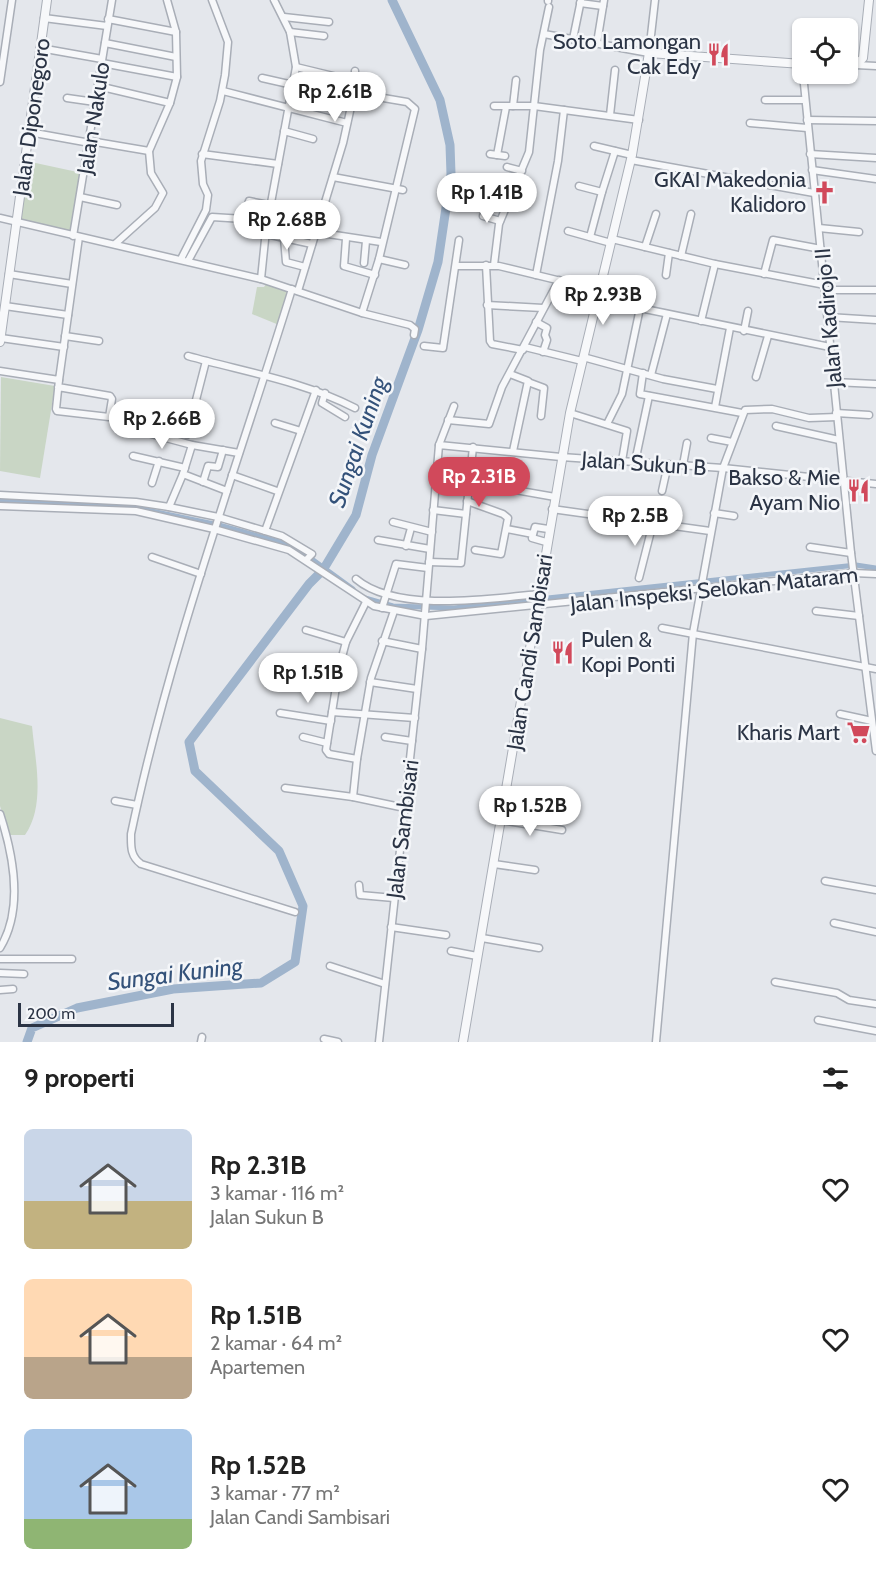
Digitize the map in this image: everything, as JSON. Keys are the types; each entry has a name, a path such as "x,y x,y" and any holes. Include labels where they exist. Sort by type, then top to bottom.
{"street":[{"path":"0,82 12,0"},
{"name":"Jalan Diponegoro","path":"0,340 46,0"},
{"name":"Jalan Nakulo","path":"76,236 80,197 112,0"},
{"path":"116,244 158,205 163,193 151,173 149,150 170,103 177,77 176,33 167,0"},
{"path":"185,260 208,202 200,167 202,154 223,91 228,42 212,0"},
{"path":"261,279 266,234 296,67 290,32 274,0"},
{"path":"649,53 655,0"},
{"path":"858,62 864,58 869,0"},
{"path":"573,39 580,2 604,3 597,43"},
{"path":"494,265 500,221 522,171 532,137 540,50 549,3"},
{"path":"284,17 328,22"},
{"path":"44,18 108,22 176,33"},
{"path":"290,32 324,36"},
{"path":"544,34 649,53 792,63"},
{"path":"105,43 176,57"},
{"path":"40,48 177,77"},
{"name":"Jalan Candi Sambisari","path":"463,1042 561,457 597,294 632,158 649,53"},
{"path":"858,65 876,66"},
{"path":"296,67 354,81"},
{"path":"610,115 615,70"},
{"path":"295,912 141,864 134,859 131,852 130,834 218,518 265,375 305,267 333,177 354,93 355,71"},
{"path":"262,78 293,85"},
{"path":"505,156 494,154 516,80"},
{"name":"Jalan Kadirojo II","path":"803,84 836,415 876,751"},
{"path":"98,86 170,103"},
{"path":"223,91 288,110 347,123"},
{"path":"354,93 407,102 414,107 375,275 362,313"},
{"path":"67,98 95,102"},
{"path":"765,100 804,100"},
{"path":"494,106 534,106 639,120"},
{"path":"536,275 558,161 564,110"},
{"path":"807,120 876,121"},
{"path":"750,123 807,128"},
{"path":"284,131 313,139"},
{"path":"29,132 149,150"},
{"path":"594,146 632,158 814,193"},
{"path":"590,237 615,151"},
{"path":"202,154 278,164"},
{"path":"810,154 876,158"},
{"path":"507,167 522,171"},
{"path":"812,170 876,179"},
{"path":"333,177 403,190"},
{"path":"477,184 512,190"},
{"path":"579,186 602,192"},
{"path":"80,197 117,205"},
{"path":"185,260 212,217 244,219 249,201 320,215"},
{"path":"681,256 691,213"},
{"path":"645,248 656,214"},
{"path":"483,216 500,221"},
{"path":"0,218 261,279 362,313 410,325 415,329 414,335"},
{"path":"819,228 859,232"},
{"path":"568,231 825,288 876,290"},
{"path":"315,232 381,242"},
{"path":"266,234 312,244"},
{"path":"0,371 58,383 110,396 112,399 109,417 58,412 58,383 72,284 76,236"},
{"path":"284,238 286,262 305,267"},
{"path":"346,238 344,266 375,275"},
{"path":"364,263 366,240"},
{"path":"424,346 442,348 459,240"},
{"path":"764,274 773,240 821,249"},
{"path":"666,275 669,254"},
{"path":"379,259 405,266"},
{"path":"699,321 716,264"},
{"path":"486,265 490,343 582,359 717,389"},
{"path":"456,266 494,265 559,280 640,308 830,347"},
{"path":"9,274 72,284"},
{"path":"448,420 489,424 510,374 559,280"},
{"path":"5,306 68,315"},
{"path":"487,306 543,308"},
{"path":"607,424 622,394 640,308"},
{"path":"744,331 748,311"},
{"path":"651,375 667,314"},
{"path":"828,317 876,320"},
{"path":"536,322 547,328 545,336 548,340 543,352"},
{"path":"715,407 730,328"},
{"path":"65,336 99,341"},
{"path":"756,377 768,336"},
{"path":"0,340 64,347"},
{"path":"188,356 316,390 355,408"},
{"path":"187,435 206,361"},
{"path":"643,373 640,393 649,396 742,413 759,408 809,418 868,415"},
{"path":"510,374 526,378 528,382 544,388 541,416"},
{"path":"513,451 528,382"},
{"path":"834,382 876,384"},
{"path":"265,531 277,491 316,390"},
{"path":"325,393 322,403 345,417"},
{"path":"635,462 649,396"},
{"path":"425,614 439,445 454,406"},
{"path":"570,413 627,431 622,461"},
{"path":"656,1042 693,633 723,468 742,413"},
{"path":"276,423 301,431"},
{"path":"776,426 839,440"},
{"path":"140,431 192,445 239,453"},
{"path":"711,438 732,442"},
{"path":"683,465 687,443"},
{"path":"169,507 192,445"},
{"name":"Jalan Sukun B","path":"439,445 876,483"},
{"path":"384,603 396,564 461,563 473,447"},
{"path":"203,482 207,466 218,467 223,450"},
{"path":"133,456 159,461 227,491"},
{"path":"152,483 159,461"},
{"path":"662,491 668,464"},
{"path":"232,475 277,491"},
{"path":"469,482 555,497"},
{"path":"0,495 136,502 169,507 218,518 290,539 309,560"},
{"path":"467,501 506,515 507,529 501,554 475,550"},
{"name":"Jalan Inspeksi Selokan Mataram","path":"0,506 136,511 215,528 289,550 309,560 366,602 384,603 394,611 425,614 538,600 701,587 854,571 876,574"},
{"path":"552,509 710,531"},
{"path":"433,510 466,514"},
{"path":"714,513 734,516"},
{"path":"393,522 432,532"},
{"path":"639,578 653,523"},
{"path":"546,542 533,540 533,534 535,527 548,529"},
{"path":"406,546 411,528"},
{"path":"507,529 533,534"},
{"path":"378,540 430,549"},
{"path":"810,547 852,557"},
{"path":"152,557 201,574"},
{"path":"356,579 384,603 538,600"},
{"path":"357,759 326,752 339,668 346,642 366,602"},
{"path":"353,797 370,682 394,611"},
{"path":"816,612 859,616"},
{"name":"Jalan Sambisari","path":"379,1042 425,614"},
{"path":"662,628 876,669"},
{"path":"306,630 346,642"},
{"path":"382,641 422,649"},
{"path":"319,664 339,668"},
{"path":"294,674 336,682"},
{"path":"370,682 417,689"},
{"path":"332,712 415,718"},
{"path":"280,713 331,721"},
{"path":"840,714 872,721"},
{"path":"303,736 327,743"},
{"path":"385,736 412,741"},
{"path":"285,788 353,797 405,808"},
{"path":"115,801 137,805"},
{"path":"505,802 569,811"},
{"path":"0,814 9,844 14,891 11,921 0,948"},
{"path":"501,820 562,830"},
{"path":"494,864 535,870"},
{"path":"825,881 876,890"},
{"path":"359,885 360,895 394,898"},
{"path":"834,923 876,932"},
{"path":"391,927 446,935"},
{"path":"482,938 539,948"},
{"path":"451,951 477,956"},
{"path":"0,959 72,959"},
{"path":"330,966 385,984"},
{"path":"0,973 24,974"},
{"path":"775,982 837,993 849,1000 876,1004"},
{"path":"0,990 13,989"},
{"path":"818,1020 876,1031"},
{"path":"324,1039 338,1042"}],"green space":[{"path":"31,162 82,173 72,233 19,221 26,165"},
{"path":"266,284 289,290 279,325 252,314 257,287 264,287"},
{"path":"1,377 55,386 40,478 0,471"},
{"path":"0,718 32,726 37,768 37,796 31,823 25,835 9,835 0,806"}],"waterway":[{"name":"Sungai Kuning","path":"27,1042 32,1028 77,1008 173,989 261,983 295,962 303,906 279,851 195,771 189,742 309,584 323,570 356,515 372,455 418,330 438,262 451,174 450,145 440,100 392,0"},
{"path":"0,501 137,508 219,525 294,546 353,589"},
{"path":"365,598 393,606 454,608 856,565 876,568"}],"place":[{"name":"Soto Lamongan Cak Edy","path":"719,54"},
{"name":"GKAI Makedonia Kalidoro","path":"824,192"},
{"name":"Bakso & Mie Ayam Nio","path":"858,490"},
{"name":"Pulen & Kopi Ponti","path":"563,652"},
{"name":"Kharis Mart","path":"858,732"}]}
